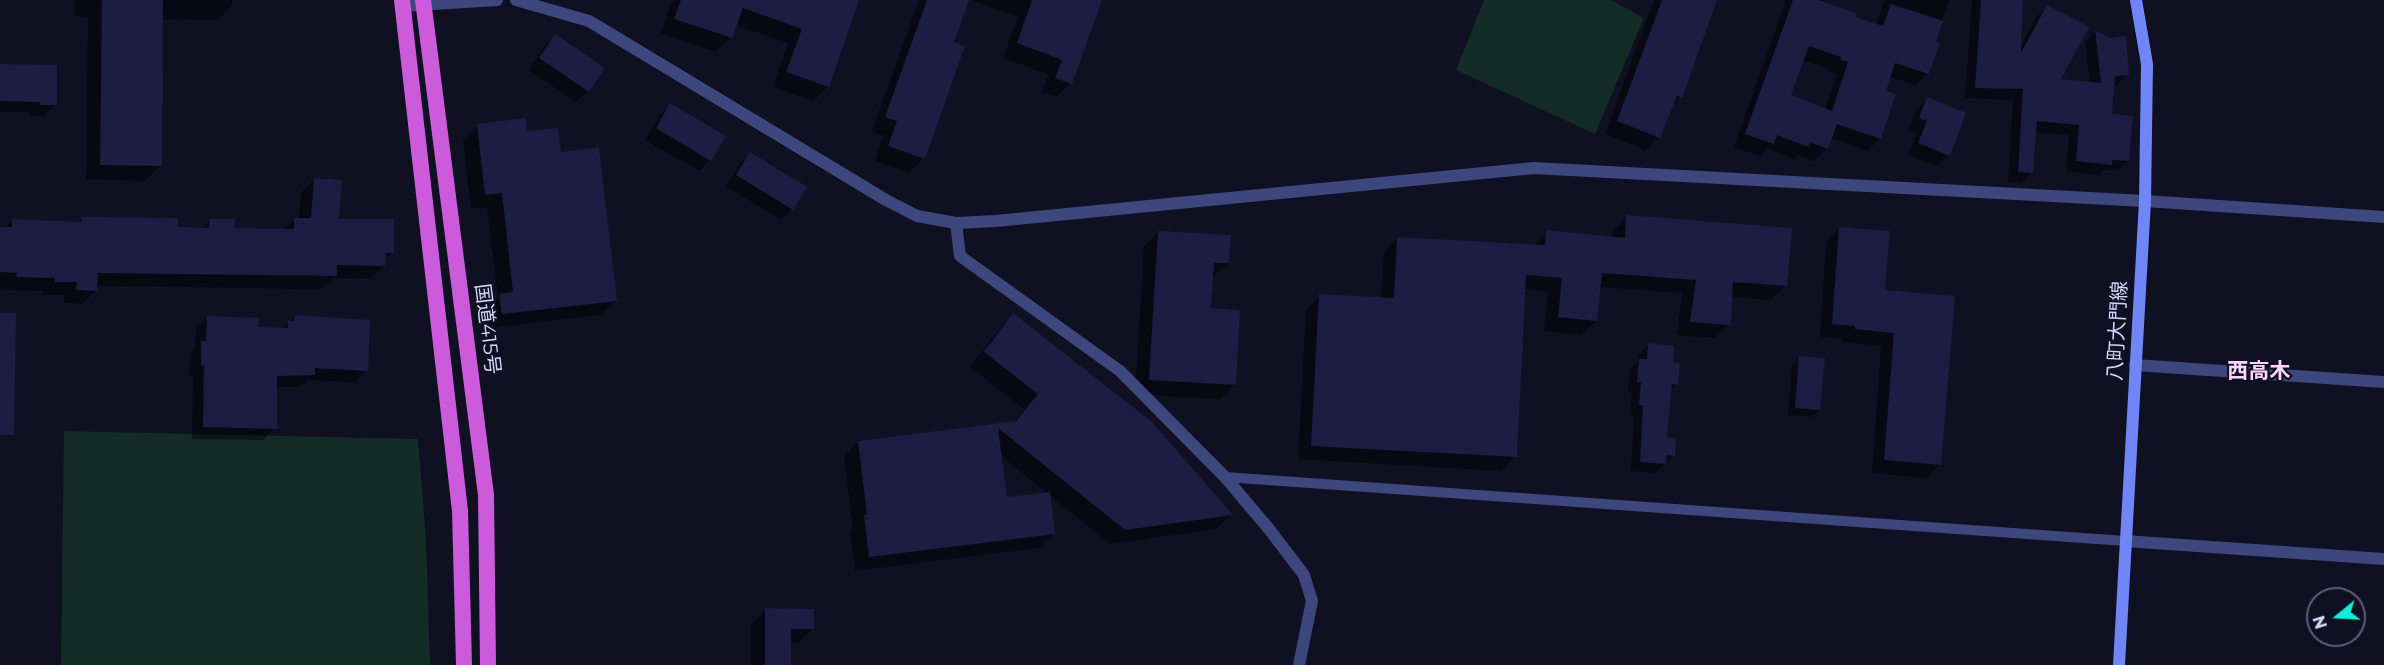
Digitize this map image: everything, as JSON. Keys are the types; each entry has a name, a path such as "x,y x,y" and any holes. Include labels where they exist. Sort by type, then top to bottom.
{"highway":[{"name":"国道415号","path":"424,2 486,495 488,665"},
{"path":"402,3 460,511 464,665"}],"main road":[{"name":"八町大門線","path":"2119,665 2145,201 2147,64 2136,0"}],"street":[{"path":"402,3 497,0"},
{"path":"516,0 589,21 886,200 917,216 956,223 1534,168 2145,201 2384,217"},
{"path":"956,223 960,256 1120,371 1225,477 1304,575 1312,601 1299,665"},
{"path":"2135,365 2384,382"},
{"path":"2125,541 2384,559"}],"lane":[{"path":"1225,477 2125,541"}],"green space":[{"path":"1484,0 1611,0 1644,18 1595,134 1456,70"},
{"path":"64,431 418,439 426,540 430,665 61,665"}],"building":[{"path":"102,0 163,0 162,166 100,165"},
{"path":"681,0 859,0 829,87 786,72 802,29 743,8 732,38 674,19"},
{"path":"927,0 969,0 954,42 965,46 925,159 888,146 897,121 885,117"},
{"path":"1032,0 1102,0 1072,84 1055,78 1062,60 1017,43"},
{"path":"1662,0 1717,0 1682,98 1677,96 1660,138 1617,121"},
{"path":"1793,0 1818,0 1856,13 1855,17 1883,26 1891,4 1943,21 1936,41 1940,43 1929,74 1895,63 1886,91 1896,94 1881,139 1837,124 1828,149 1810,142 1808,147 1777,135 1774,144 1745,134","holes":["1809,46 1841,57 1840,60 1848,62 1832,111 1791,95"]},
{"path":"1981,0 2023,0 2021,53 2047,5 2089,27 2061,79 2101,83 2095,30 2110,38 2126,36 2129,75 2115,76 2112,114 2133,116 2129,161 2112,160 2112,165 2076,161 2079,125 2037,121 2033,173 2018,172 2023,89 1975,88"},
{"path":"555,34 605,68 589,92 539,58"},
{"path":"0,64 57,65 57,105 40,105 40,102 0,101"},
{"path":"1927,97 1966,113 1950,156 1918,143 1927,121 1919,118"},
{"path":"670,103 726,136 711,161 656,128"},
{"path":"526,118 527,131 558,128 561,152 599,147 617,301 502,314 499,294 513,292 502,193 485,195 477,124"},
{"path":"750,152 807,187 793,210 736,175"},
{"path":"314,178 342,180 339,219 394,219 394,253 386,253 385,266 337,265 337,276 98,273 97,291 76,290 77,282 55,282 55,278 16,277 17,273 0,272 0,227 12,227 12,219 82,222 82,217 178,218 178,227 209,228 210,219 235,219 235,228 294,229 294,218 311,218"},
{"path":"1626,215 1792,228 1787,286 1733,282 1731,325 1690,322 1696,280 1602,273 1597,321 1558,317 1562,278 1526,275 1517,457 1311,446 1319,294 1394,298 1397,237 1545,245 1546,230 1625,238"},
{"path":"1839,227 1890,231 1885,290 1955,296 1941,465 1884,460 1894,333 1832,324"},
{"path":"1158,231 1231,235 1229,263 1214,263 1211,308 1240,310 1236,385 1149,380"},
{"path":"0,313 16,313 14,435 0,435"},
{"path":"1013,313 1152,422 1233,515 1125,530 998,428 1007,497 1050,492 1055,534 869,557 864,515 867,515 858,441 1016,421 1038,394 984,352"},
{"path":"295,315 370,320 368,371 315,368 315,375 277,376 277,429 203,427 204,366 201,365 201,341 206,341 207,316 259,318 258,327 288,328 288,321 294,321"},
{"path":"1648,343 1674,346 1673,362 1680,363 1678,385 1672,384 1667,437 1676,438 1675,456 1667,455 1666,464 1640,462 1643,405 1639,405 1641,382 1637,382 1639,359 1647,359"},
{"path":"1799,356 1825,358 1820,410 1795,408"},
{"path":"765,608 814,609 814,629 791,629 791,665 765,665"}],"district":[{"name":"西高木","path":"2259,372"}]}
